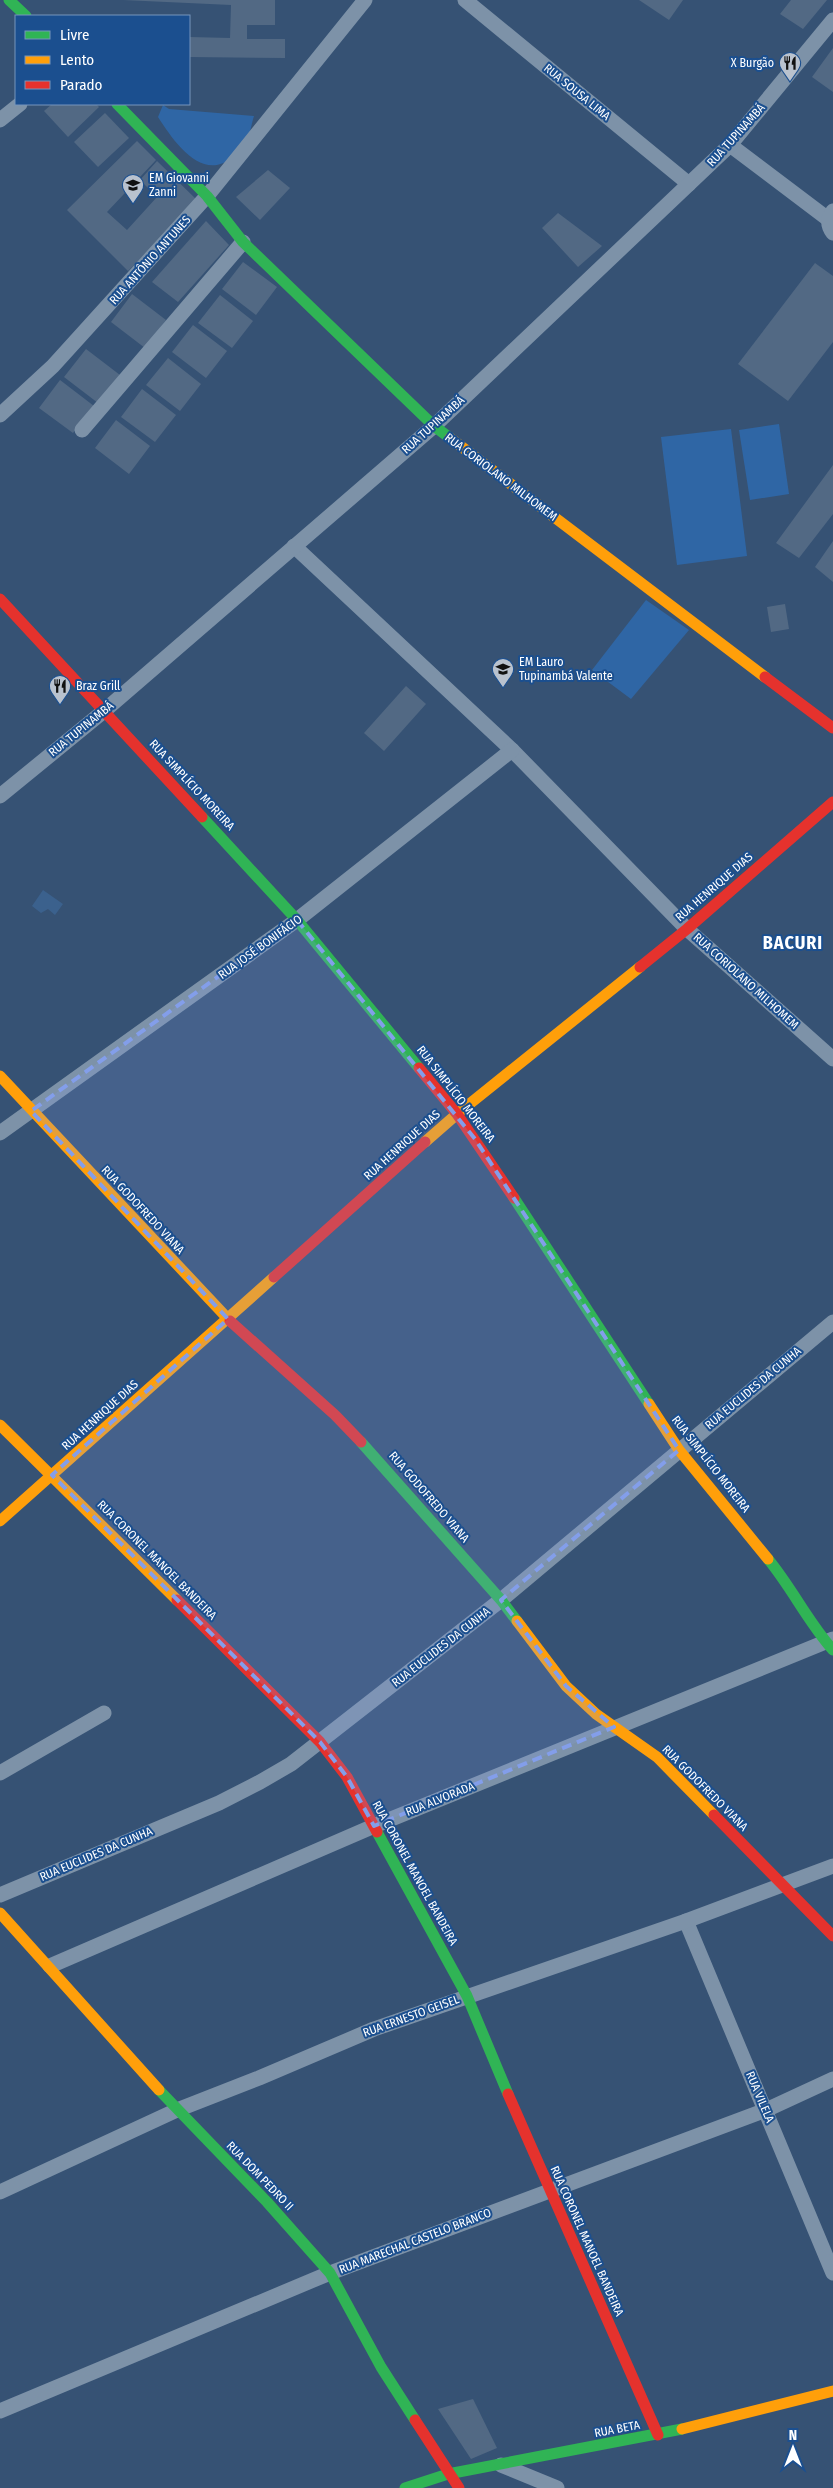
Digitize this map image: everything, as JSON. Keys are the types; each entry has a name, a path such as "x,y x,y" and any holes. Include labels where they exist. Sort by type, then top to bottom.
{"street":[{"path":"9,0 25,15"},
{"name":"RUA ANTÔNIO ANTUNES","path":"0,415 53,366 207,196 365,0"},
{"name":"RUA SOUSA LIMA","path":"465,0 689,184"},
{"name":"RUA TUPINAMBÁ","path":"0,796 104,711 434,426 730,145 833,20"},
{"path":"0,120 19,105"},
{"name":"RUA CORIOLANO MILHOMEM","path":"118,105 207,196 243,242 434,426 833,728"},
{"path":"730,145 831,221"},
{"path":"82,430 243,242"},
{"name":"RUA CORIOLANO MILHOMEM","path":"294,546 512,750 687,929 833,1059"},
{"name":"RUA SIMPLÍCIO MOREIRA","path":"0,599 297,920 457,1114 679,1450 786,1581 827,1641"},
{"name":"RUA JOSÉ BONIFÁCIO","path":"0,1133 297,920 512,750"},
{"name":"RUA HENRIQUE DIAS","path":"0,1521 228,1320 457,1114 687,929 833,802"},
{"name":"RUA GODOFREDO VIANA","path":"0,1076 228,1320 335,1414 385,1467 501,1600 566,1686 596,1714 657,1757 833,1936"},
{"name":"RUA EUCLIDES DA CUNHA","path":"0,1895 219,1802 260,1782 320,1742 501,1600 833,1322"},
{"name":"RUA CORONEL MANOEL BANDEIRA","path":"0,1425 320,1742 347,1777 467,1996 549,2191 658,2435"},
{"name":"RUA ALVORADA","path":"50,1966 374,1826 827,1641"},
{"path":"0,1773 104,1713"},
{"name":"RUA ERNESTO GEISEL","path":"0,2192 177,2110 259,2078 374,2029 686,1921 833,1866"},
{"name":"RUA DOM PEDRO II","path":"0,1914 35,1953 50,1966 177,2110 267,2202 330,2273 382,2367 448,2474 459,2488"},
{"name":"RUA VILELA","path":"686,1921 833,2273"},
{"name":"RUA MARECHAL CASTELO BRANCO","path":"0,2411 330,2273 766,2110 833,2079"},
{"name":"RUA BETA","path":"405,2488 448,2474 501,2466 658,2435 833,2391"},
{"path":"501,2466 557,2488"}],"highlighted area":[{"path":"297,920 475,1139 679,1450 501,1600 566,1686 614,1727 374,1826 347,1777 320,1742 52,1475 228,1319 31,1111"}],"shaded area":[{"path":"163,105 169,109 254,116 243,148 222,163 211,165 201,163 190,156 172,138 158,117"},
{"path":"779,424 789,494 750,500 739,430"},
{"path":"731,429 747,556 677,565 661,437"},
{"path":"646,600 689,630 631,699 592,670"},
{"path":"43,890 63,904 55,915 48,909 41,913 32,906"}],"building":[{"path":"123,0 275,0 275,25 247,25 247,39 285,39 285,58 190,57 190,37 230,38 231,5"},
{"path":"639,0 683,0 669,20"},
{"path":"791,0 827,0 803,29 780,14"},
{"path":"833,48 833,92 812,77"},
{"path":"51,105 97,105 99,107 68,137 44,111"},
{"path":"105,113 129,138 98,167 74,142"},
{"name":"EM Giovanni Zanni","path":"137,141 156,160 107,212 127,230 157,197 140,180 157,161 199,202 128,271 67,210"},
{"path":"268,170 290,188 260,220 236,197"},
{"path":"558,213 602,246 578,267 542,228"},
{"path":"206,221 229,245 178,302 152,282"},
{"path":"243,262 277,287 256,315 222,289"},
{"path":"815,263 833,276 833,342 788,401 738,364"},
{"path":"132,294 166,320 145,348 111,322"},
{"path":"220,295 253,321 232,348 198,323"},
{"path":"193,325 227,351 206,378 172,352"},
{"path":"86,349 120,375 98,403 64,377"},
{"path":"168,358 201,384 180,411 146,385"},
{"path":"60,380 94,406 73,433 39,408"},
{"path":"142,389 176,415 155,442 121,417"},
{"path":"116,420 150,446 129,474 95,448"},
{"path":"833,465 833,514 799,558 776,543"},
{"path":"833,541 833,582 815,567"},
{"path":"785,604 789,629 771,632 767,607"},
{"path":"406,686 426,704 384,751 364,733"},
{"path":"473,2399 497,2448 471,2459 438,2409"}],"traffic: fast":[{"path":"9,0 25,15"},
{"path":"118,105 207,196 243,242 434,426 450,438"},
{"path":"202,817 297,920 419,1068"},
{"path":"514,1198 649,1404"},
{"path":"361,1442 501,1600 517,1621"},
{"path":"768,1559 833,1650"},
{"path":"377,1832 467,1996 508,2094"},
{"path":"159,2090 267,2202 330,2273 381,2367 415,2420"},
{"path":"405,2488 448,2474 682,2429"}],"traffic: slow":[{"path":"450,438 765,677"},
{"path":"425,1142 457,1114 640,967"},
{"path":"0,1076 230,1321"},
{"path":"0,1521 274,1277"},
{"path":"649,1404 679,1450 768,1559"},
{"path":"0,1425 177,1600"},
{"path":"517,1621 566,1686 596,1714 657,1757 714,1815"},
{"path":"0,1913 159,2090"},
{"path":"682,2429 833,2391"}],"traffic: jam":[{"path":"0,599 202,817"},
{"path":"765,677 833,728"},
{"path":"640,967 687,929 833,802"},
{"path":"419,1068 457,1114 514,1198"},
{"path":"274,1277 425,1142"},
{"path":"230,1321 335,1415 361,1442"},
{"path":"177,1600 320,1742 347,1777 377,1832"},
{"path":"714,1815 833,1936"},
{"path":"508,2094 658,2435"},
{"path":"415,2420 459,2488"}],"place":[{"name":"X Burgão","path":"790,82"},
{"name":"EM Giovanni Zanni","path":"133,204"},
{"name":"EM Lauro Tupinambá Valente","path":"503,688"},
{"name":"Braz Grill","path":"60,705"}],"district":[{"name":"BACURI","path":"793,943"}]}
